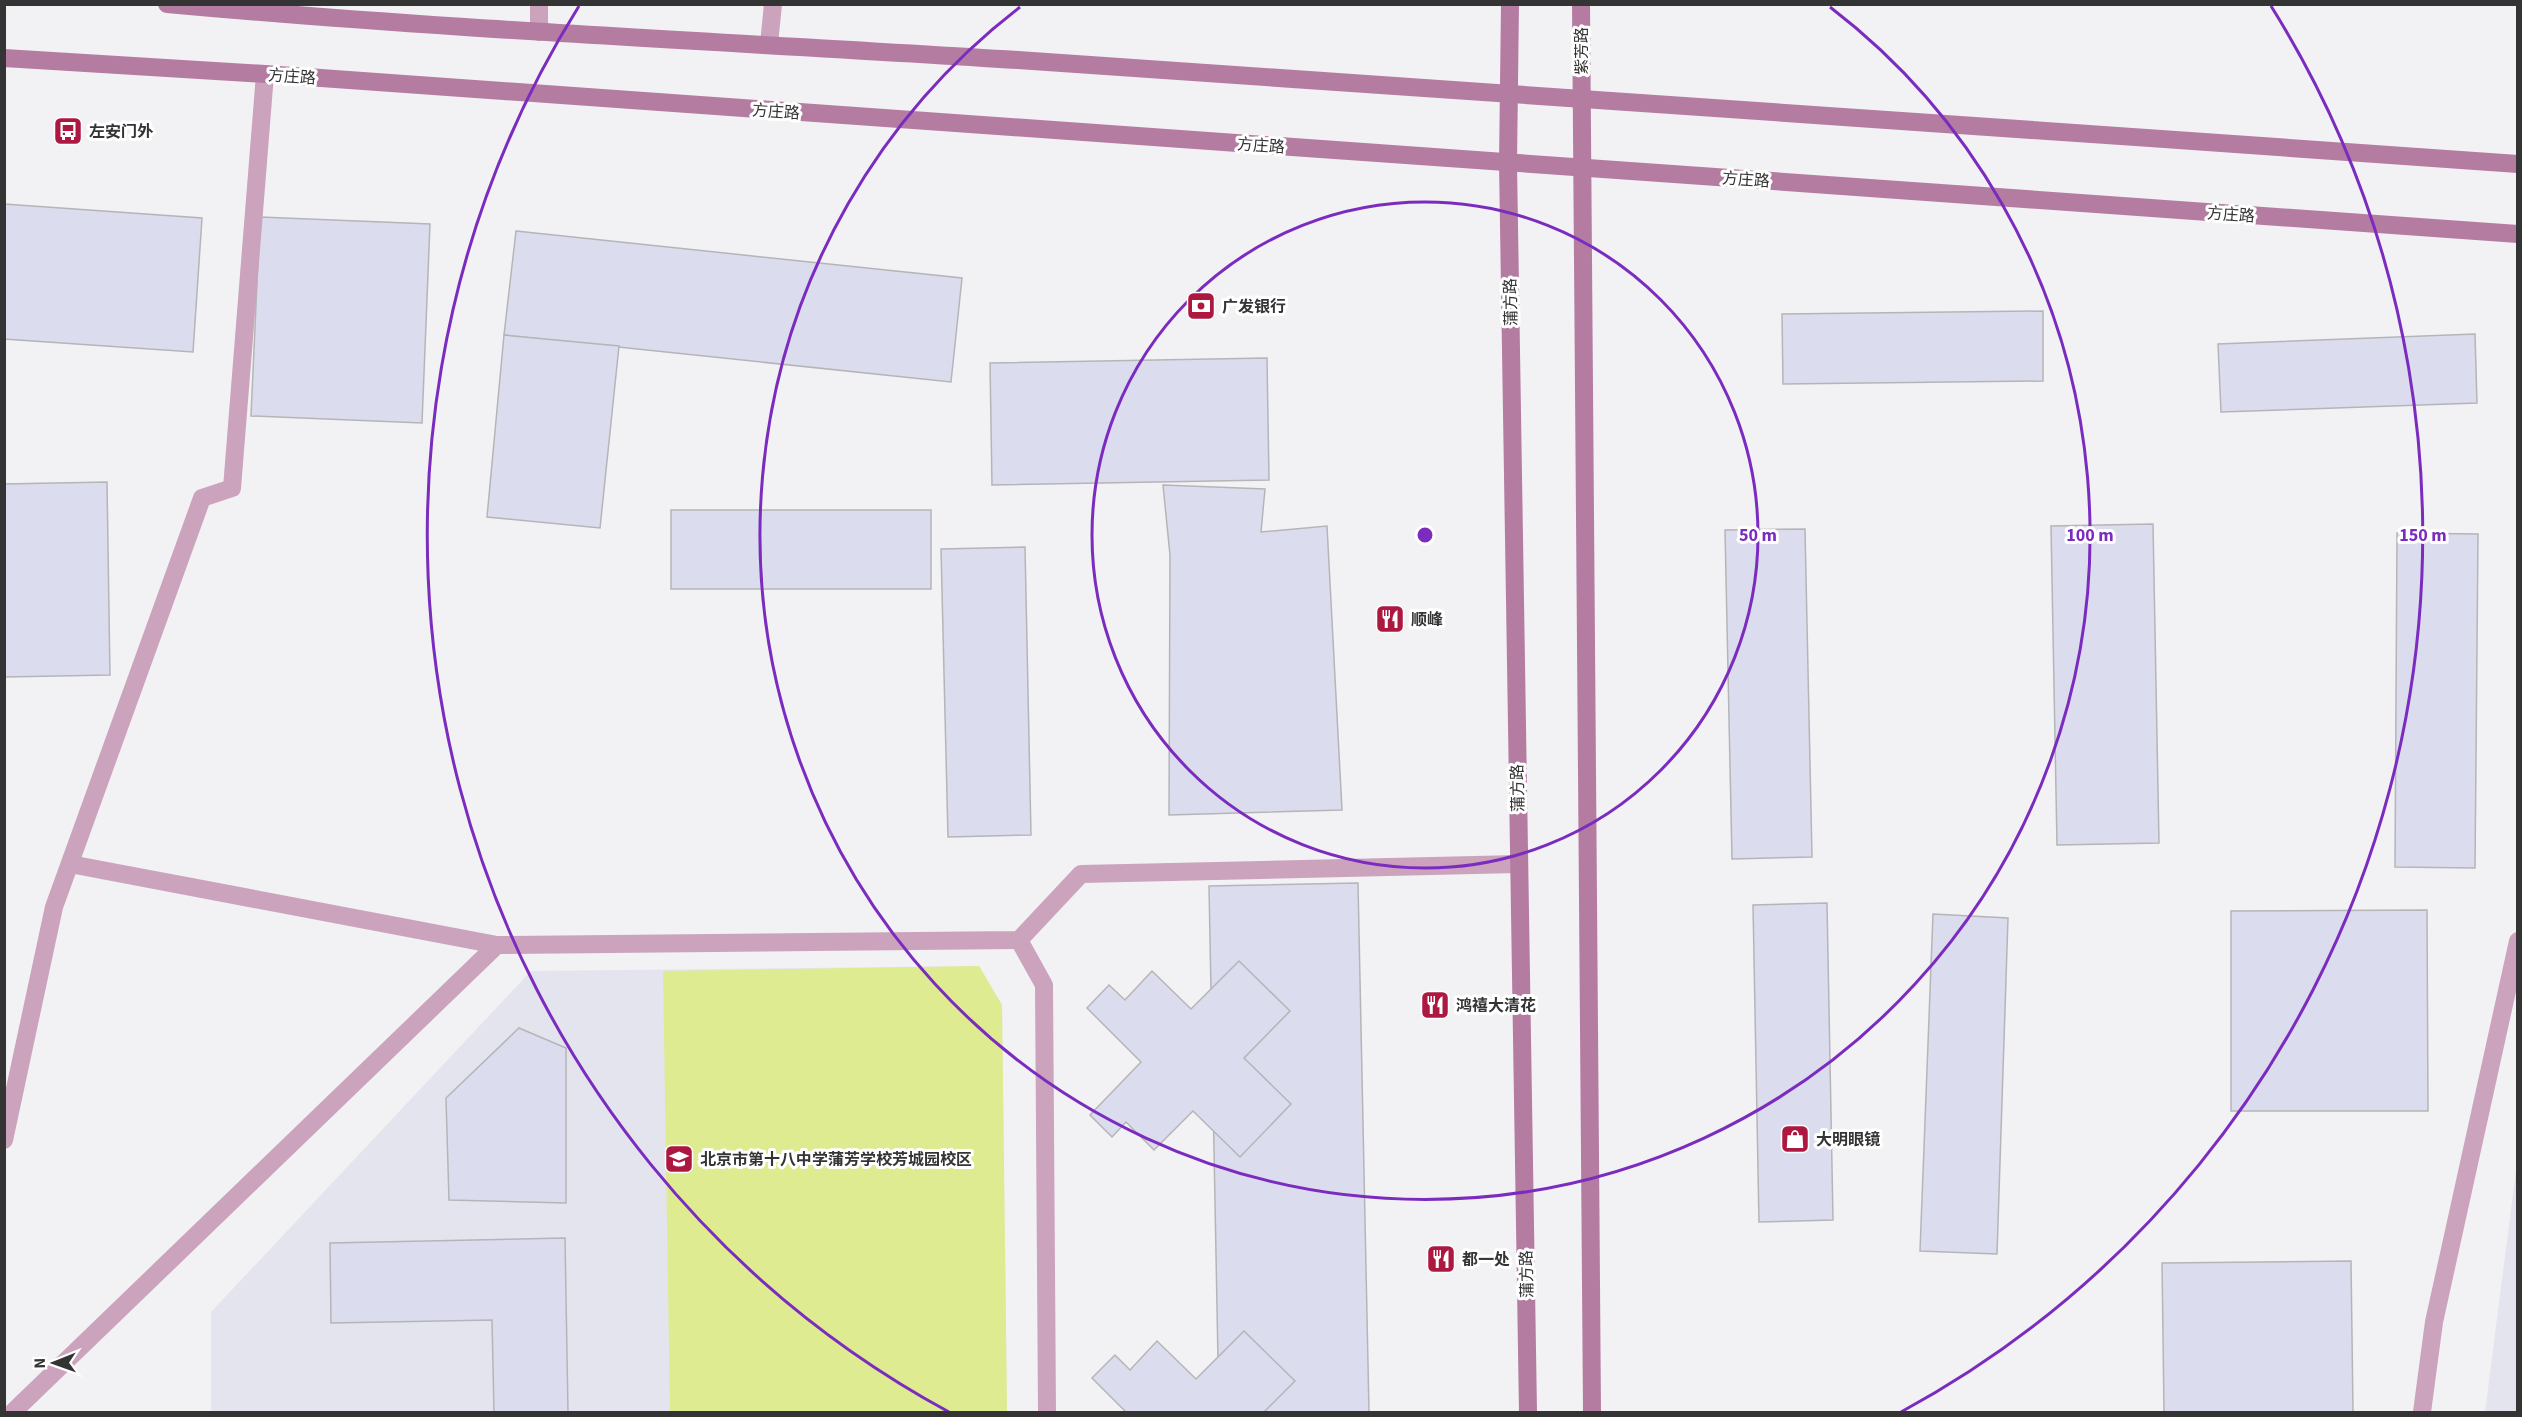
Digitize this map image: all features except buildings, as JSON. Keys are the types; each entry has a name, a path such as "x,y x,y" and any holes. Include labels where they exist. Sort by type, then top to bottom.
{"main road":[{"path":"167,4 316,18 769,44 1509,92 2517,164"},
{"path":"1509,92 1510,4"},
{"name":"紫芳路","path":"1581,4 1581,167"},
{"name":"方庄路","path":"4,58 265,74 2517,234"},
{"name":"蒲方路","path":"1509,92 1508,163 1518,864 1528,1413"},
{"path":"1581,167 1592,1413"}],"street":[{"path":"539,4 539,32"},
{"path":"769,44 772,4"},
{"path":"4,1140 54,907 202,498 232,488 265,74"},
{"path":"70,864 497,945 1019,940 1081,874 1518,864"},
{"path":"1019,940 1044,985 1047,1413"},
{"path":"2422,1413 2434,1322 2517,941"},
{"path":"13,1413 497,945"}],"shaded area":[{"name":"北京市第十八中学蒲芳学校芳城园校区","path":"979,966 1002,1005 1007,1412 211,1412 211,1312 531,971"},
{"path":"2517,1163 2517,1412 2485,1412"}],"green space":[{"path":"979,966 1002,1005 1007,1412 670,1412 663,971"}],"place":[{"name":"左安门外","path":"68,131"},
{"name":"广发银行","path":"1201,306"},
{"name":"顺峰","path":"1390,619"},
{"name":"鸿禧大清花","path":"1435,1005"},
{"name":"大明眼镜","path":"1795,1139"},
{"name":"北京市第十八中学蒲芳学校芳城园校区","path":"679,1159"},
{"name":"都一处","path":"1441,1259"}]}
